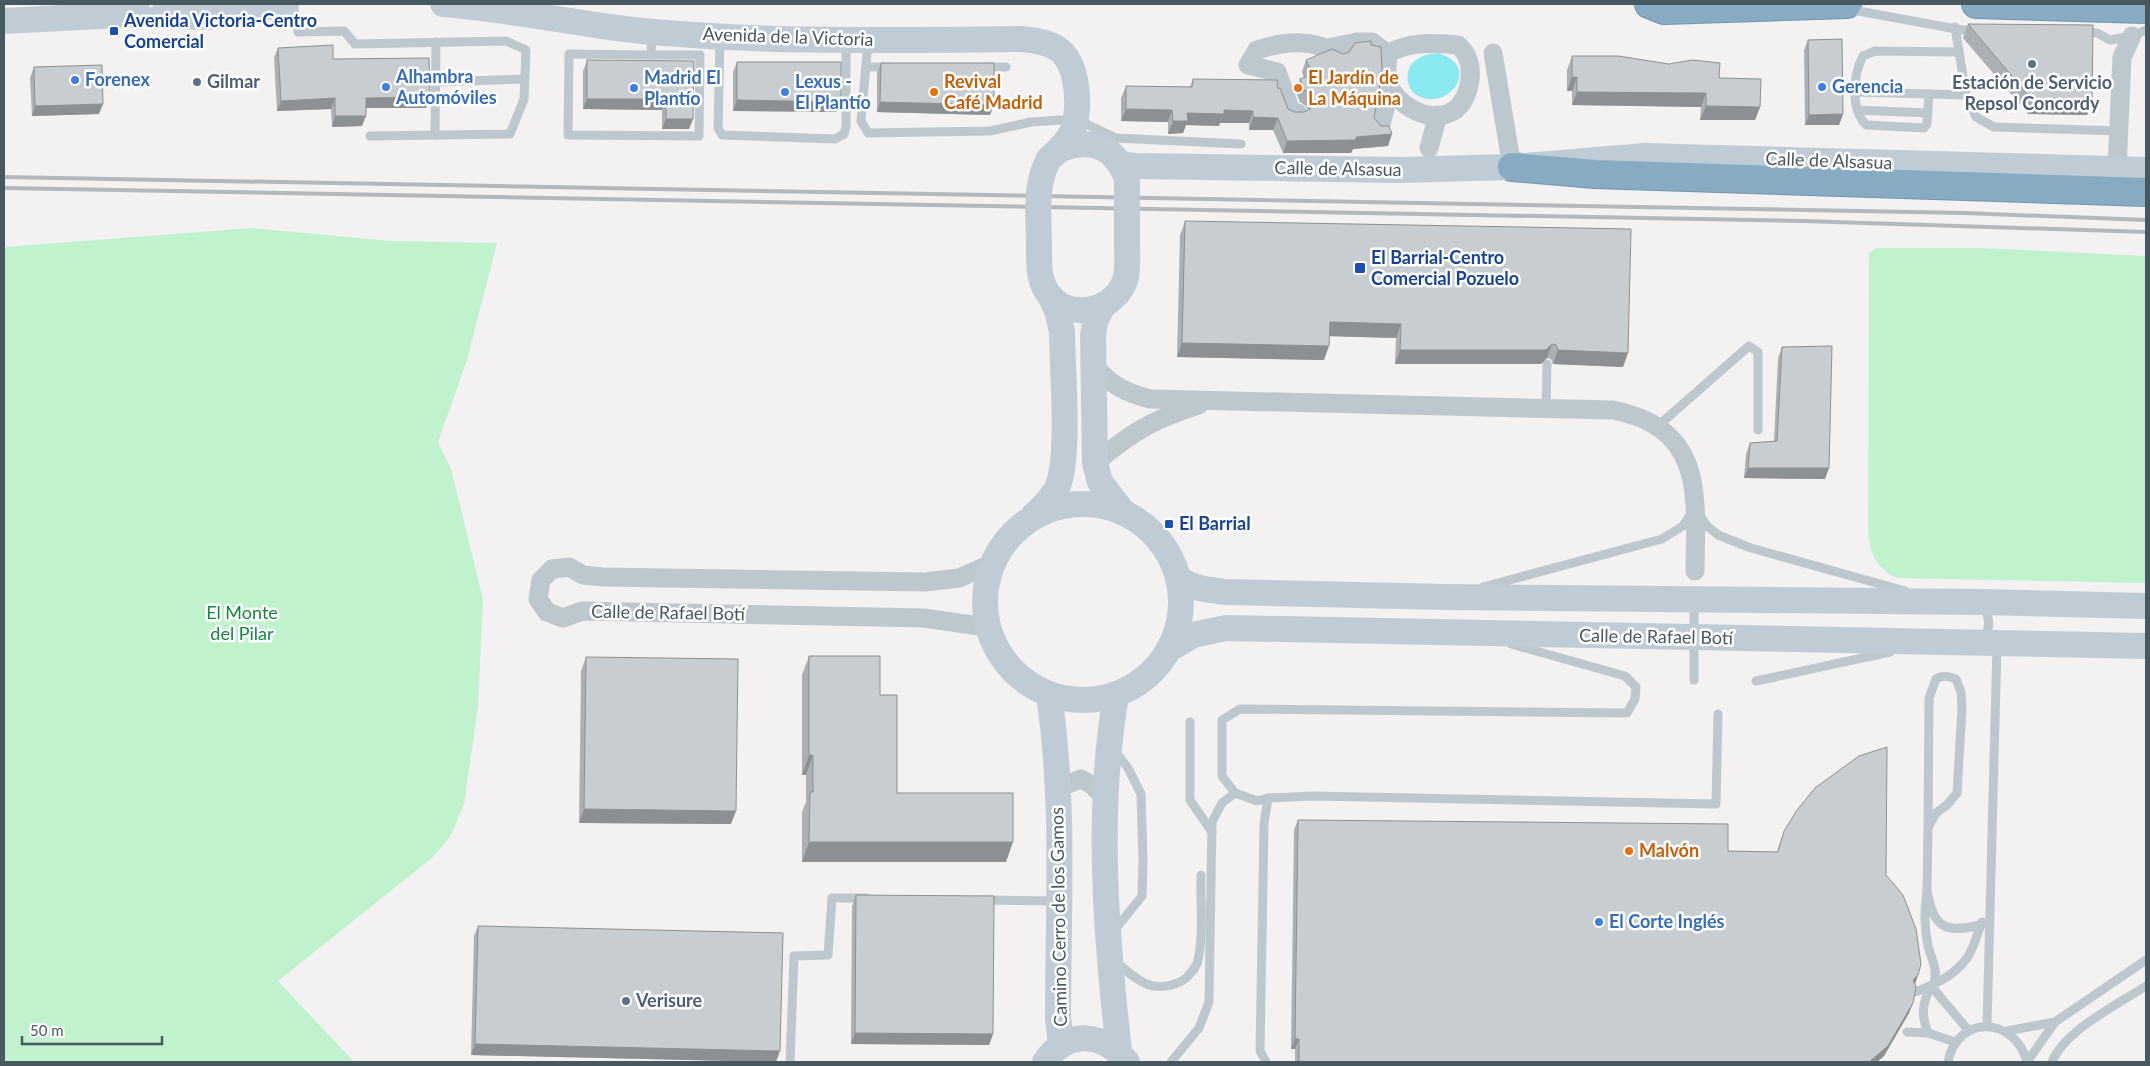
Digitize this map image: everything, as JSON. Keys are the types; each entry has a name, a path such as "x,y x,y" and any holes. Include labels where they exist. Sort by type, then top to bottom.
{"highway":[{"path":"1649,4 1664,10 1848,4"},
{"path":"1976,4 2146,9"},
{"path":"1512,167 1595,174 2146,192"}],"street":[{"path":"4,21 142,11 172,13 183,4"},
{"path":"227,4 274,5"},
{"name":"Avenida de la Victoria","path":"443,4 652,43 720,36 857,40 1021,39 1045,43 1058,49 1067,58 1072,68 1076,119"},
{"path":"142,11 209,16 274,5"},
{"path":"2117,170 2122,57 2139,33"},
{"path":"1298,113 1292,114 1277,72 1248,65 1257,50 1282,42 1308,43 1334,52 1356,42 1372,42 1388,54"},
{"path":"1388,54 1399,47 1427,43 1458,45 1467,56 1471,76 1467,92 1459,104 1448,114 1438,115 1417,113 1394,92 1388,82"},
{"path":"1493,53 1512,167"},
{"path":"1380,128 1388,98 1388,54"},
{"path":"1429,148 1438,115"},
{"path":"1051,297 1070,309 1084,311 1110,301 1120,291 1126,278 1127,242 1123,172 1116,158 1099,147 1085,133 1076,119"},
{"path":"1076,119 1071,134 1042,172 1039,183 1041,280 1058,313 1062,332 1063,410 1061,476 1057,489 1047,502 1008,538 991,564 984,595 986,627 999,656 1021,680 1049,696 1082,702 1116,696 1138,685 1157,668 1171,648 1181,616 1182,602 1179,579 1166,548 1152,532 1122,512 1100,482 1094,463 1093,336 1095,322 1103,305"},
{"path":"1055,154 1075,144 1090,144 1099,147"},
{"name":"Calle de Alsasua","path":"1123,172 1138,172 1164,167 1400,170 1512,167 1645,156 2146,170"},
{"path":"1093,365 1110,383 1127,393 1150,399 1613,410 1637,415 1659,426 1685,458 1696,507 1695,571"},
{"path":"1094,463 1125,438 1147,424 1164,416 1214,401"},
{"path":"1031,518 1056,507 1084,504 1122,512"},
{"name":"Calle de Rafael Botí","path":"986,627 924,618 582,611 563,618 547,612 538,599 541,580 552,569 569,567 583,576 603,577 924,582 959,578 991,564"},
{"name":"Calle de Rafael Botí","path":"1179,579 1202,590 1226,592 1434,597 1981,602 2146,606"},
{"path":"1274,628 1267,621 1265,612 1268,605 1274,602 1403,604 1434,597"},
{"name":"Calle de Rafael Botí","path":"1171,648 1193,635 1208,630 1274,628 2146,646"},
{"name":"Camino Cerro de los Gamos","path":"1049,696 1056,741 1058,788 1058,1017 1053,1054"},
{"path":"1116,696 1108,742 1105,860 1109,947 1123,1057"},
{"name":"Camino Cerro de los Gamos","path":"1058,788 1081,779 1092,785 1107,800"},
{"path":"1053,1054 1076,1039 1091,1038 1106,1042 1123,1057"}],"lane":[{"path":"293,4 298,32 344,30 356,44 506,41 526,50 524,99 510,134 370,136"},
{"path":"1832,4 1857,12 1962,31 1991,30"},
{"path":"1962,31 1959,52 1966,94 1976,117 1994,127 2119,131"},
{"path":"2068,32 2097,33 2110,40 2139,33"},
{"path":"720,36 718,128 722,135 835,139 844,134 846,128 857,40"},
{"path":"857,40 866,67 862,121 868,133 990,132 1031,122 1076,119 1116,138 1241,144"},
{"path":"435,135 436,42"},
{"path":"652,43 700,55 699,136 568,135 568,54 652,43"},
{"path":"1929,94 1927,124 1924,128 1866,125 1860,118 1857,110 1858,66 1863,56 1875,52 1959,52"},
{"path":"866,67 906,67"},
{"path":"976,67 1006,67"},
{"path":"436,82 525,80"},
{"path":"1856,92 1966,94"},
{"path":"1857,110 1928,113"},
{"path":"1659,426 1749,346 1758,352 1758,430"},
{"path":"1546,409 1548,364"},
{"path":"1434,597 1662,539 1682,526 1696,507 1707,526 1718,535 1751,548 1941,602"},
{"path":"1694,600 1694,680"},
{"path":"1981,602 1988,615 1989,624 1987,1026"},
{"path":"1475,633 1625,676 1636,687 1635,699 1627,713 1240,709 1222,720 1222,776 1235,794 1257,801 1268,798 1312,796 1716,804 1718,714"},
{"path":"1756,681 1932,642"},
{"path":"1928,828 1936,813 1947,805 1957,793 1962,709 1961,692 1956,679 1942,676 1936,679 1929,698 1927,891 1924,917 1929,948 1936,964 1937,974 1923,1002 1923,1020 1928,1033"},
{"path":"1190,722 1190,800 1212,832"},
{"path":"1108,742 1128,768 1141,794 1142,896 1109,947 1133,977 1151,986 1167,988 1186,979 1198,962 1201,875"},
{"path":"1171,1062 1199,1028 1209,1002 1212,822 1222,803 1235,794"},
{"path":"1266,1062 1260,1051 1264,824 1268,798"},
{"path":"1927,891 1931,912 1944,926 1956,931 1981,925"},
{"path":"790,1062 794,956 828,955 832,898 871,898"},
{"path":"970,900 1058,901"},
{"path":"1915,992 1933,985 1951,974 1967,958 1989,909"},
{"path":"2027,1062 2055,1022 2146,960"},
{"path":"1933,985 1969,1031"},
{"path":"2052,1062 2057,1049 2068,1038 2146,986"},
{"path":"2006,1031 2055,1022"},
{"path":"1948,1062 1955,1042 1969,1031 1987,1026 2006,1031 2016,1039 2024,1050 2027,1062"},
{"path":"1907,1032 1928,1033 1955,1042"}],"green space":[{"name":"El Monte del Pilar","path":"252,228 391,241 497,243 467,360 438,442 451,469 483,599 478,707 464,804 450,837 433,857 278,981 354,1062 4,1062 4,247"},
{"path":"1876,248 1982,248 2146,256 2146,583 1897,578 1879,565 1870,546 1868,531 1869,253"}],"water":[{"path":"1438,53 1452,60 1458,68 1459,78 1455,87 1448,94 1438,98 1427,99 1412,91 1408,82 1408,72 1412,63 1419,58"}],"building":[{"path":"1968,24 2093,25 2092,102 2033,101"},
{"name":"Gerencia","path":"1842,39 1843,114 1809,115 1808,40"},
{"path":"1371,41 1371,45 1381,47 1382,73 1374,118 1381,126 1389,126 1392,134 1356,137 1356,140 1287,141 1278,118 1253,117 1253,111 1224,110 1224,114 1187,113 1188,121 1173,121 1172,110 1126,109 1126,86 1192,87 1193,79 1277,80 1278,89 1280,88 1288,109 1294,112 1304,112 1310,109 1314,99 1311,93 1304,90 1300,79 1313,74 1306,60 1332,49 1343,54 1349,52 1355,43"},
{"path":"333,45 333,59 429,58 430,97 366,98 366,116 335,116 335,98 281,101 278,48"},
{"path":"1572,56 1618,56 1669,64 1692,60 1720,63 1719,78 1761,79 1760,107 1706,106 1706,93 1577,92 1577,77 1572,77"},
{"path":"587,60 694,61 693,119 666,119 666,99 587,99"},
{"name":"Lexus - El Plantío","path":"737,62 841,62 841,102 737,100"},
{"name":"Revival Café Madrid","path":"881,63 994,63 994,105 880,102"},
{"path":"102,65 103,104 35,106 34,67"},
{"path":"1185,221 1631,229 1628,353 1558,350 1556,345 1552,344 1546,350 1400,350 1401,324 1330,322 1329,346 1182,343"},
{"path":"1832,346 1829,468 1748,468 1750,443 1777,441 1782,347"},
{"path":"809,656 880,656 880,695 897,695 897,793 1013,793 1013,842 809,842 810,792 813,792 813,755 809,755"},
{"path":"586,657 738,659 736,811 584,809"},
{"name":"El Corte Inglés","path":"1887,747 1886,875 1903,895 1916,929 1921,964 1918,975 1913,980 1916,987 1913,1003 1888,1046 1869,1062 1299,1062 1299,1039 1295,1039 1298,820 1728,824 1728,851 1778,852 1784,831 1797,810 1815,788 1859,756"},
{"path":"856,895 994,896 993,1034 855,1033"},
{"path":"478,926 783,933 780,1051 475,1044"}],"railway":[{"path":"4,177 1965,213 2146,220"},
{"path":"4,188 1804,221 2146,232"}],"place":[{"name":"Avenida Victoria-Centro Comercial","path":"114,31"},
{"name":"Estación de Servicio Repsol Concordy","path":"2032,64"},
{"name":"Forenex","path":"75,80"},
{"name":"Gilmar","path":"197,82"},
{"name":"Alhambra Automóviles","path":"386,87"},
{"name":"Gerencia","path":"1822,87"},
{"name":"Madrid El Plantío","path":"634,88"},
{"name":"El Jardín de La Máquina","path":"1298,88"},
{"name":"Lexus - El Plantío","path":"785,92"},
{"name":"Revival Café Madrid","path":"934,92"},
{"name":"El Barrial-Centro Comercial Pozuelo","path":"1360,268"},
{"name":"El Barrial","path":"1169,524"},
{"name":"Malvón","path":"1629,851"},
{"name":"El Corte Inglés","path":"1599,922"},
{"name":"Verisure","path":"626,1001"}]}
